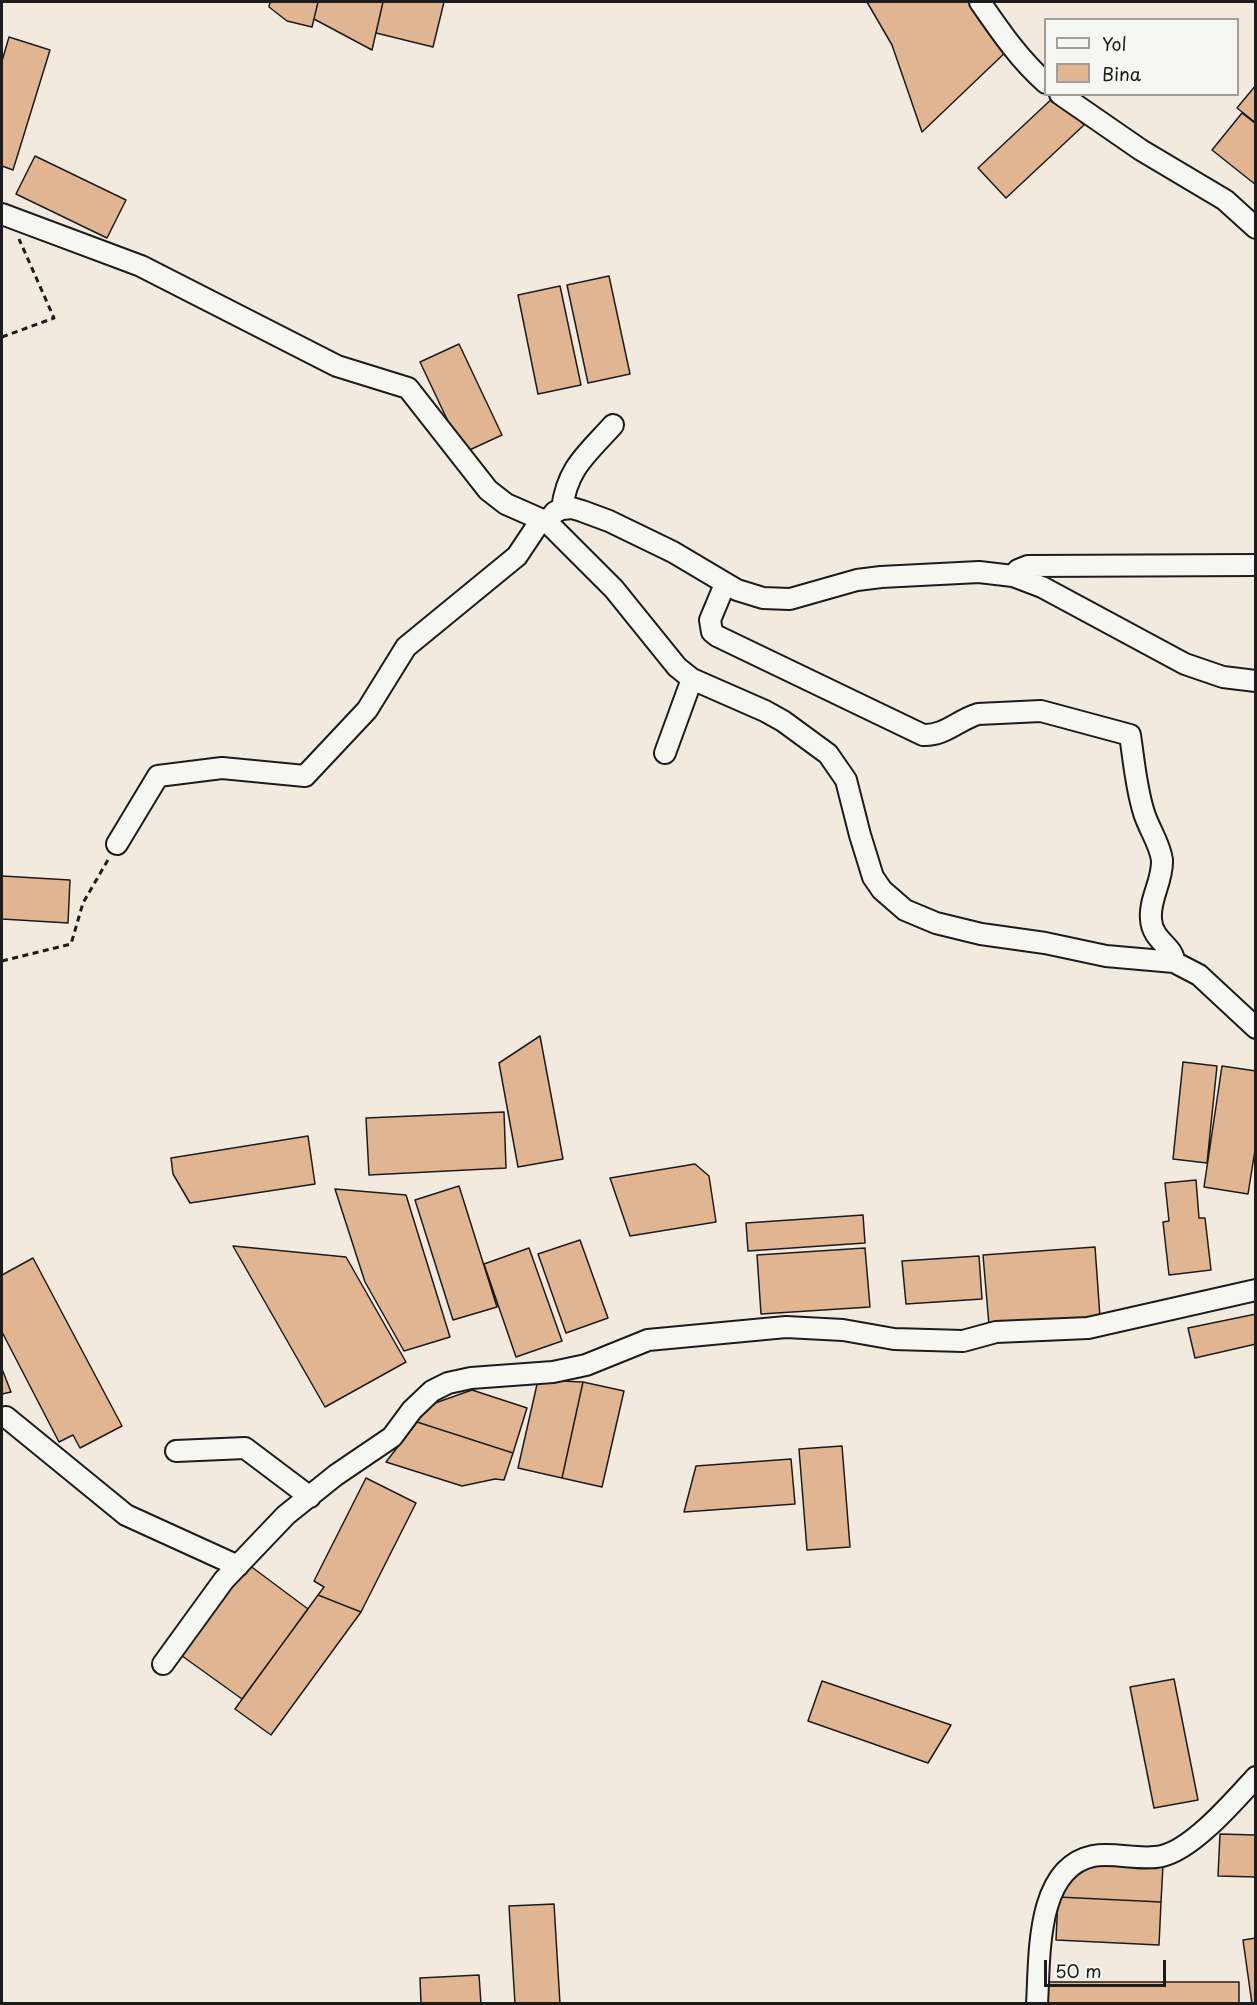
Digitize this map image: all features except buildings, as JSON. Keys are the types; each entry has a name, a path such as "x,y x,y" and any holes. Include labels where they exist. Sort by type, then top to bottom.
{"street":[{"path":"980,2 1007,42 1044,81"},
{"path":"1063,96 1141,150 1225,200 1256,228"},
{"path":"6,216 141,266 337,366 408,388 488,490 506,504 550,517 614,589 677,667 692,679 783,721 828,754 846,780 873,877 882,890 905,910 928,921 981,934 1045,942 1106,956 1174,962 1199,975 1256,1028"},
{"path":"117,844 158,776 222,768 305,776 367,710 406,647 517,556 550,517 576,466 613,425"},
{"path":"550,517 572,508 609,521 673,552 725,584 763,598 790,599 857,580 881,577 979,572 1013,576 1042,587 1185,664 1223,677 1256,681"},
{"path":"1013,576 1018,570 1028,566 1256,565"},
{"path":"725,584 710,620 712,632 717,636 923,735 942,732 978,714 1041,711 1130,735 1140,798 1162,861 1150,919 1157,937 1172,952 1174,962"},
{"path":"665,753 692,679"},
{"path":"163,1664 224,1580 286,1515 336,1475 392,1437 412,1410 432,1391 448,1383 471,1378 554,1372 586,1365 648,1340 795,1327 843,1330 894,1339 963,1341 996,1332 1088,1328 1256,1290"},
{"path":"6,1417 126,1515 238,1566"},
{"path":"176,1451 245,1448 310,1497"},
{"path":"1037,2004 1044,1917 1059,1879 1070,1867 1081,1860 1095,1856 1161,1856 1179,1849 1199,1834 1256,1777"}],"path":[{"path":"2,337 54,318 6,216"},
{"path":"2,961 71,944 82,903 117,844"}]}
